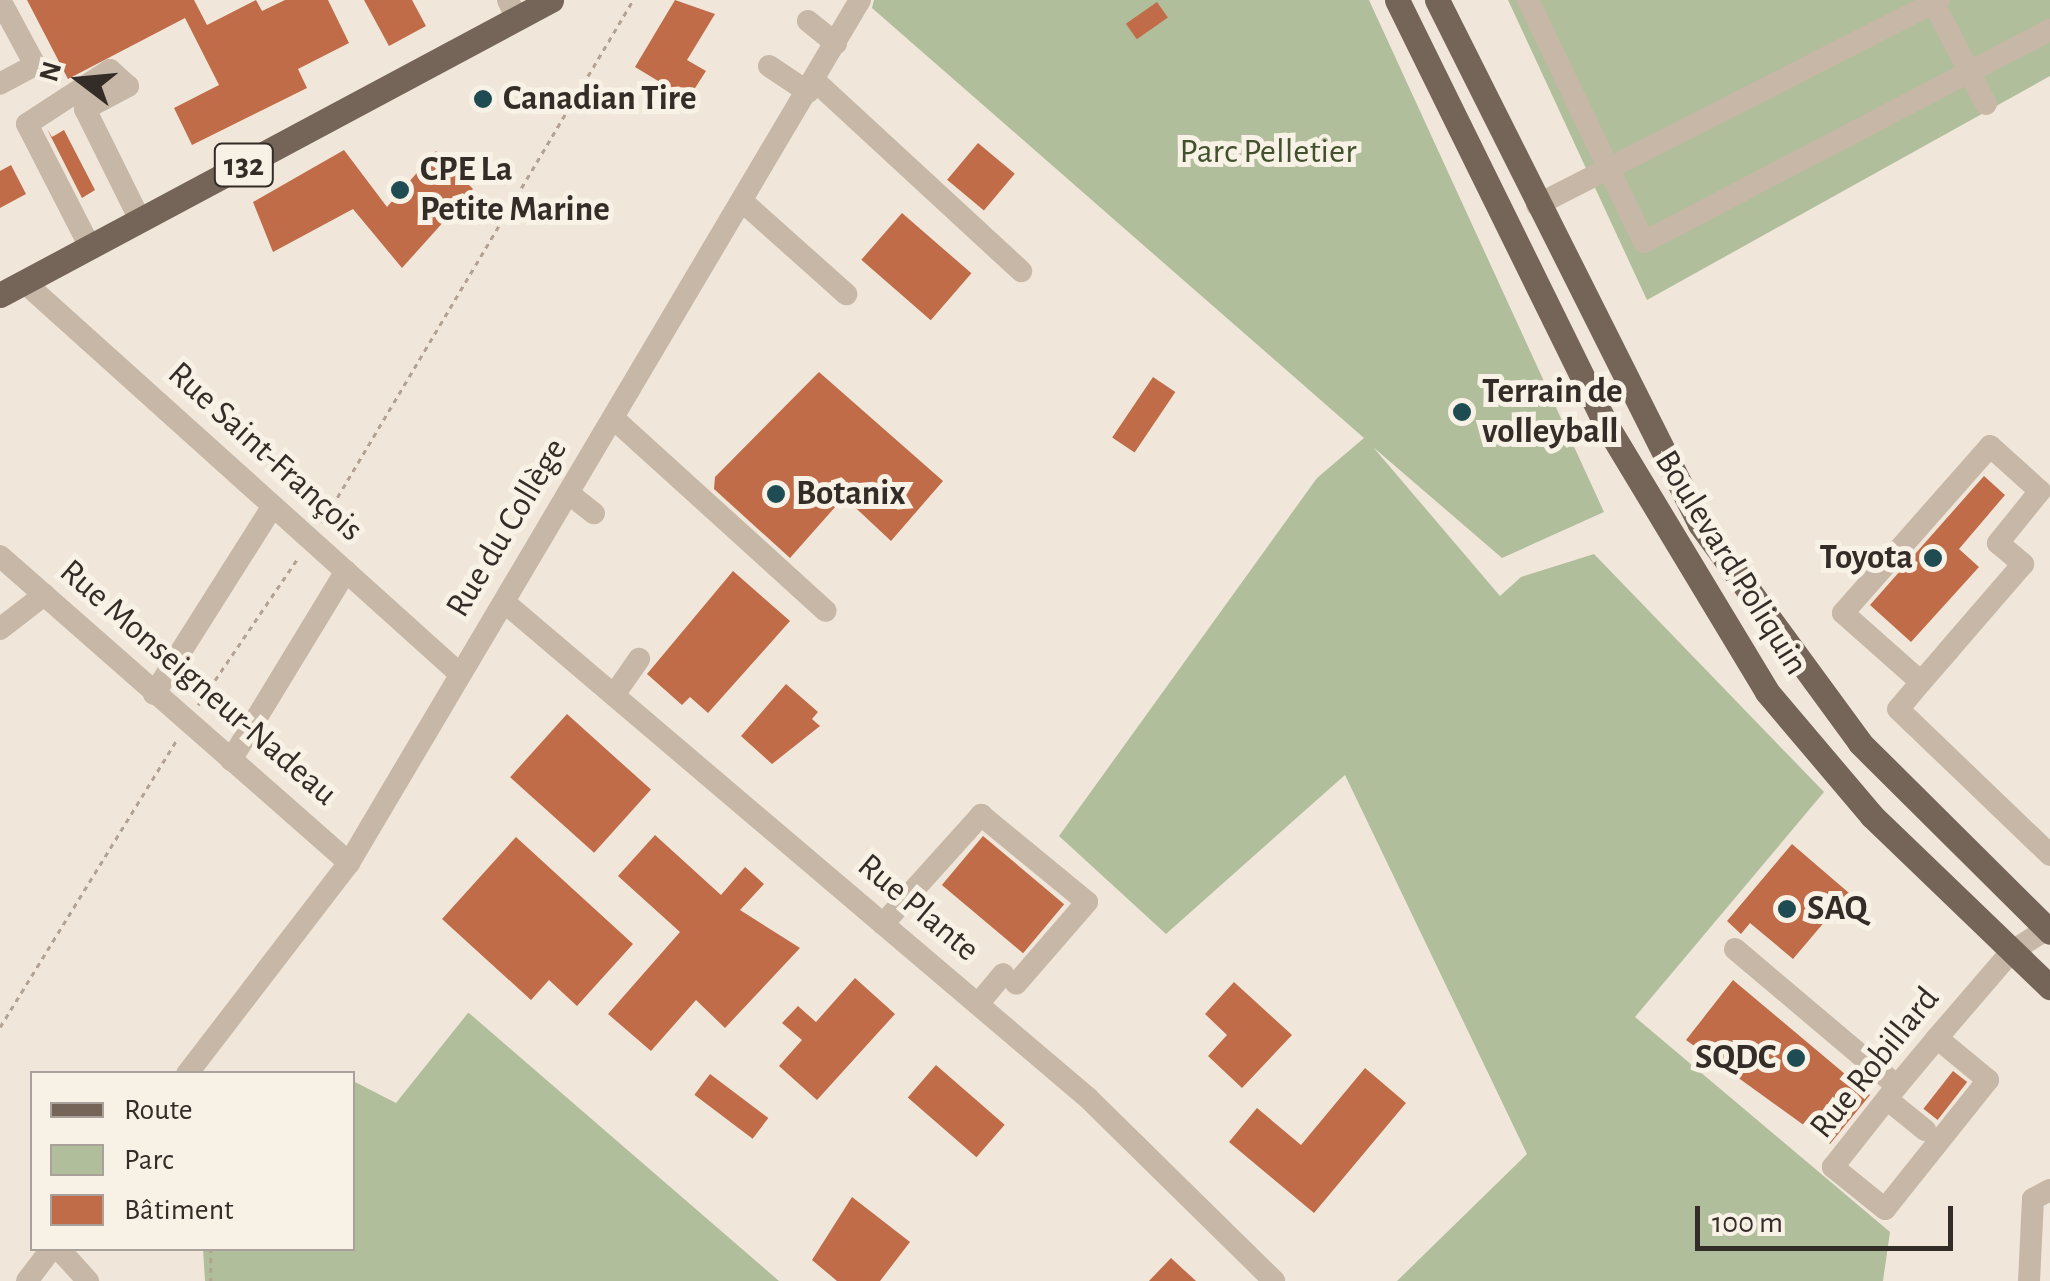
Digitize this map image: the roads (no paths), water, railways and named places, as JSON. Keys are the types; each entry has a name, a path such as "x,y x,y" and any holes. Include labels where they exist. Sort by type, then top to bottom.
{"main road":[{"name":"132","path":"0,295 513,10 551,0"},
{"name":"Boulevard Poliquin","path":"1396,0 1608,428 1767,692 1872,816 2050,987"},
{"name":"Boulevard Poliquin","path":"1437,0 1700,524 1776,636 1860,743 2048,929"}],"street":[{"path":"0,0 35,65 0,84"},
{"name":"Rue du Collège","path":"189,1071 350,862 860,0"},
{"path":"1528,0 1644,242 2050,30"},
{"path":"1537,205 1935,1 1986,104"},
{"path":"808,21 836,44"},
{"path":"769,66 811,86 1021,271"},
{"path":"90,247 27,124 110,70 128,86 84,109 140,220"},
{"path":"742,202 846,294"},
{"name":"Rue Saint-François","path":"24,282 460,674"},
{"path":"613,418 826,611"},
{"path":"1921,682 1843,613 1990,446 2040,491 1998,543 2024,564 1898,709 1917,736 2050,855"},
{"path":"568,493 594,513"},
{"path":"154,694 273,506"},
{"name":"Rue Monseigneur-Nadeau","path":"0,556 187,724 350,862"},
{"path":"231,760 346,571"},
{"path":"0,629 44,595"},
{"name":"Rue Plante","path":"504,602 978,1004 1274,1281"},
{"path":"614,695 639,659"},
{"path":"884,924 981,815 1087,902 1010,979 978,1004"},
{"name":"Rue Robillard","path":"1937,1038 1988,1080 1884,1209 1833,1167 1937,1038 2011,952 2048,929"},
{"path":"1735,950 1892,1093 1925,1130"},
{"path":"2036,1264 2033,1199 2050,1190"},
{"path":"27,1281 52,1251"},
{"path":"58,1251 88,1281"}],"place":[{"name":"Canadian Tire","path":"483,99"},
{"name":"CPE La Petite Marine","path":"400,190"},
{"name":"Terrain de volleyball","path":"1462,412"},
{"name":"Botanix","path":"776,494"},
{"name":"Toyota","path":"1933,558"},
{"name":"SAQ","path":"1787,909"},
{"name":"SQDC","path":"1796,1058"}],"park label":[{"name":"Parc Pelletier","path":"1268,152"}]}
